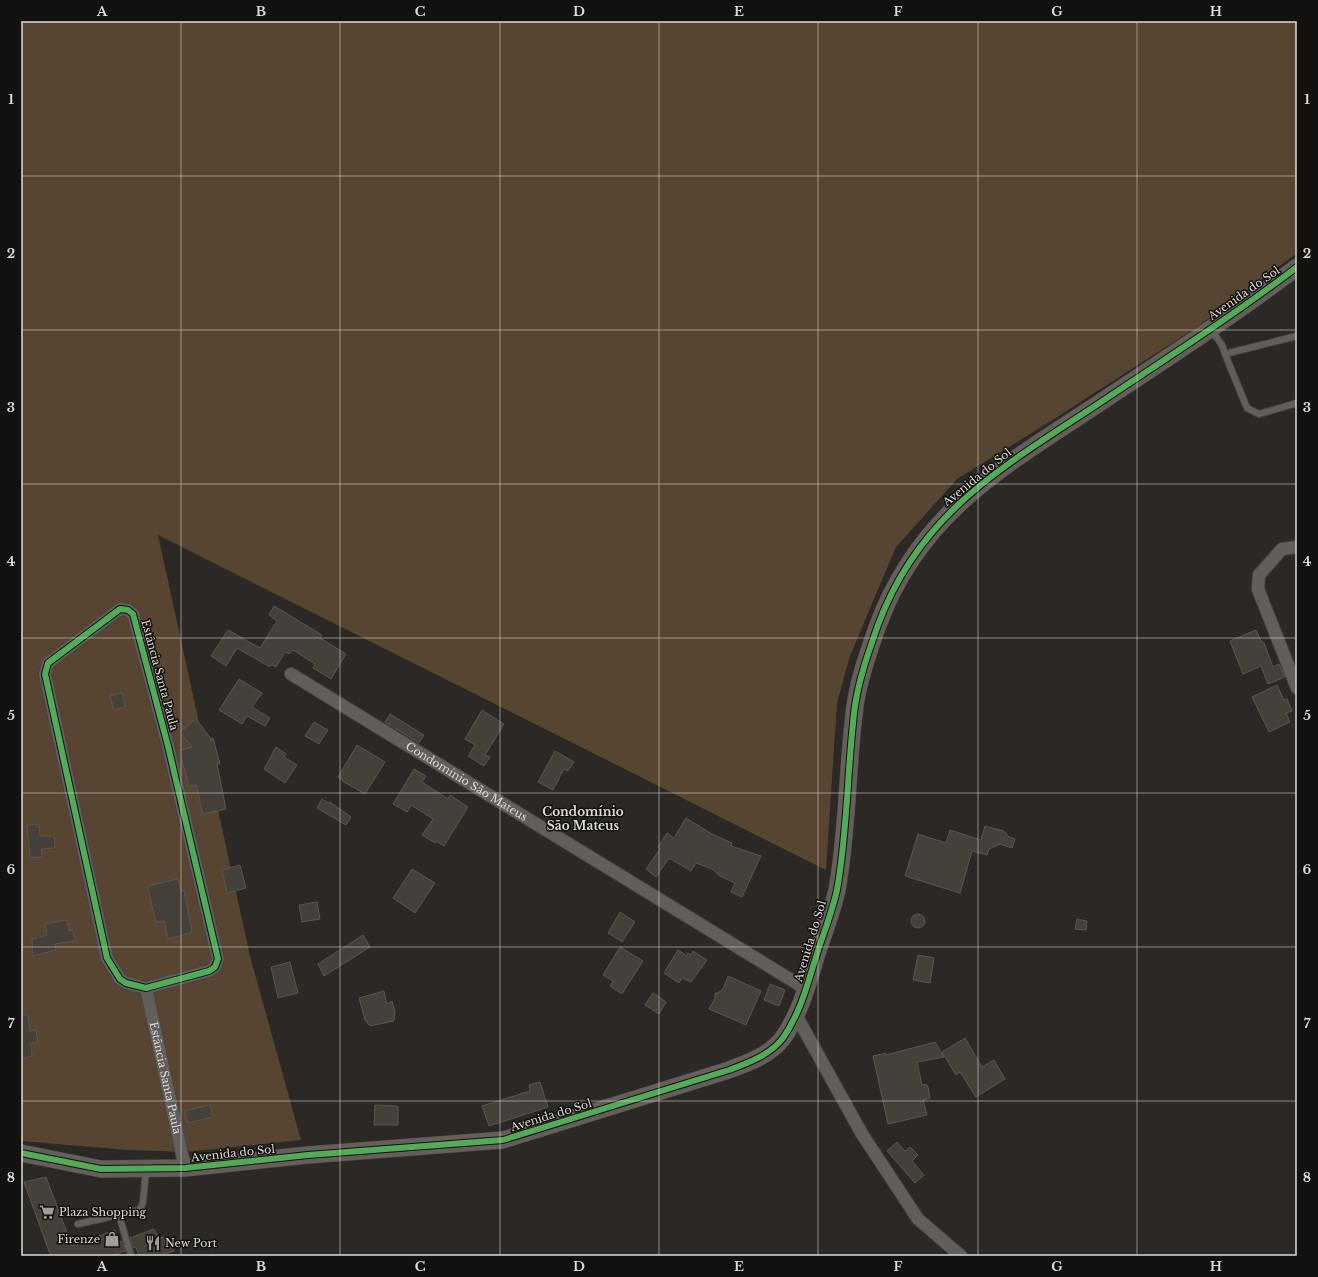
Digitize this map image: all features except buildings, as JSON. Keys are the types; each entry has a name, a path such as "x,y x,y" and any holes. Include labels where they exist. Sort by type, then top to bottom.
{"street":[{"name":"Avenida do Sol","path":"21,1153 101,1169 185,1168 503,1140 618,1106 754,1061 782,1040 796,1015 806,989 836,892 845,822 856,705 864,665 893,588 916,552 933,529 967,496 1023,453 1210,329 1297,267"},
{"path":"1297,547 1282,548 1258,575 1258,589 1297,688"},
{"name":"Estância Santa Paula","path":"120,609 128,610 133,614 168,746 218,959 215,967 210,971 146,988 126,983 120,979 107,958 45,674 48,663 120,609"},
{"name":"Condomínio São Mateus","path":"291,674 806,989"},
{"name":"Estância Santa Paula","path":"146,988 185,1168"},
{"path":"796,1015 862,1134 918,1219 961,1256"}],"lane":[{"path":"1210,329 1222,345 1247,408 1259,414 1297,403"},
{"path":"1225,354 1297,336"},
{"path":"78,1224 140,1210 142,1207 146,1168"},
{"path":"119,1215 130,1256"}],"shaded area":[{"path":"21,21 1297,21 1297,253 1194,329 1043,426 957,479 896,547 850,656 837,703 826,870 158,535 250,956 301,1140 186,1152 128,1150 21,1141"}],"cycle path":[{"path":"21,1153 101,1169 185,1168 308,1155 503,1140 729,1070 765,1054 778,1044 794,1020 806,990 832,907 841,867 852,729 859,685 878,625 896,585 917,551 942,521 970,494 1000,470 1032,447 1225,319 1297,267"},
{"path":"120,609 128,610 133,614 168,746 218,959 215,967 209,971 146,988 126,983 120,979 107,958 45,674 48,663 120,609"}],"place":[{"name":"Plaza Shopping","path":"47,1212"},
{"name":"Firenze","path":"112,1239"},
{"name":"New Port","path":"153,1243"}],"district":[{"name":"Condomínio São Mateus","path":"583,818"}]}
